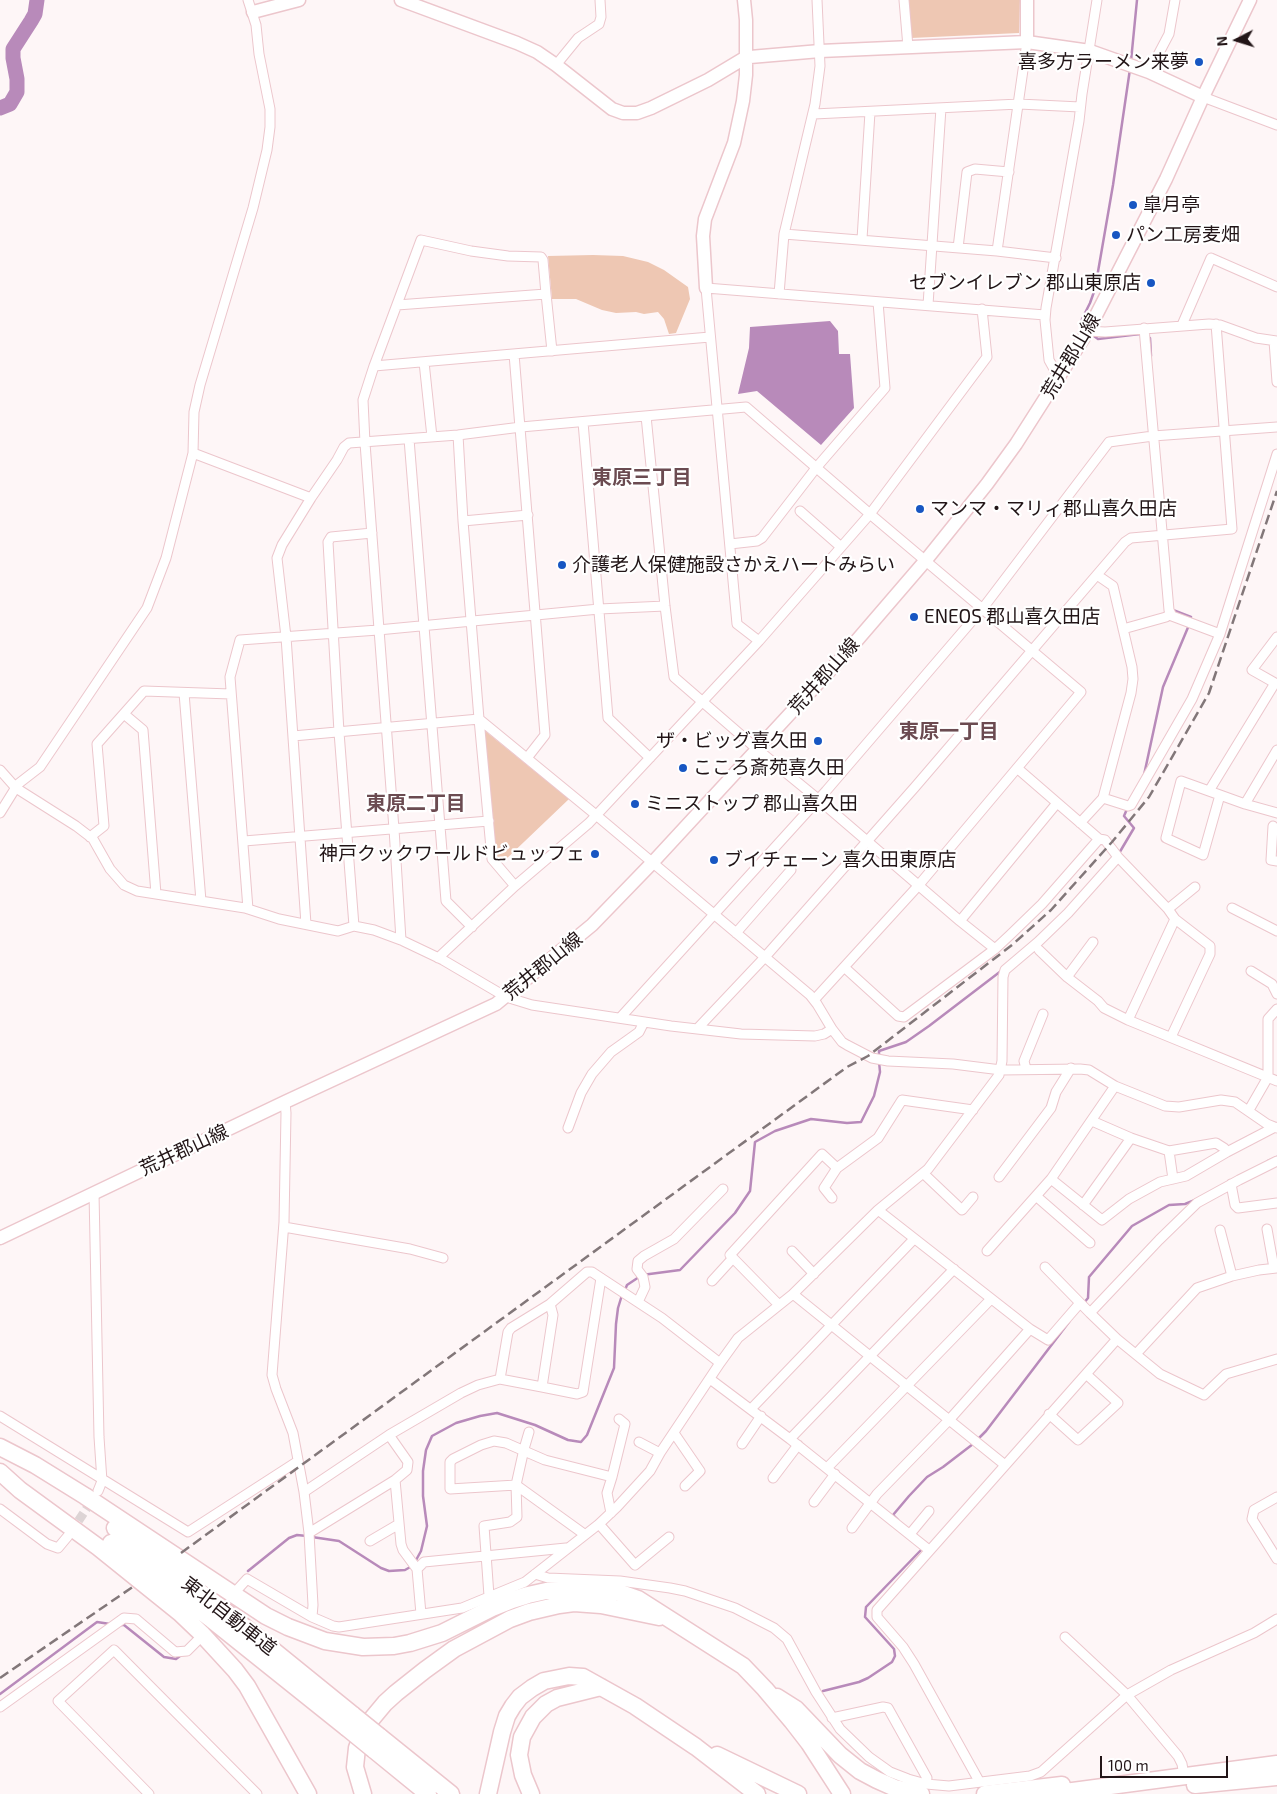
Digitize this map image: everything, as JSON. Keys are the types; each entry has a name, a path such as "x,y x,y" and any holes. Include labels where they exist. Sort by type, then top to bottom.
{"highway":[{"path":"0,1448 35,1465 85,1496 266,1616 288,1628 325,1641 363,1647 394,1646 410,1643 442,1633 492,1608 520,1598 565,1589 618,1592 638,1599 743,1666 765,1689 809,1744 842,1794"},
{"name":"東北自動車道","path":"0,1448 81,1503 177,1575 376,1743 451,1794"},
{"name":"東北自動車道","path":"0,1466 111,1543 350,1722"},
{"path":"0,1472 20,1490 98,1547 180,1613 201,1633 247,1686 308,1794"},
{"path":"363,1794 355,1767 357,1748 365,1726 385,1703 419,1674 488,1630 528,1612 574,1603 627,1609 673,1620"},
{"path":"488,1794 507,1716 520,1697 544,1681 556,1677 583,1677 635,1706 696,1747 756,1794"},
{"path":"531,1794 523,1775 519,1755 522,1736 533,1717 538,1710 557,1698 601,1687"},
{"path":"765,1689 796,1709 840,1755 860,1771 895,1788 924,1789"},
{"name":"東北自動車道","path":"376,1743 428,1794"},
{"path":"696,1747 798,1794"},
{"path":"1050,1794 1277,1764"},
{"path":"982,1788 1048,1786 1184,1776"},
{"path":"1130,1794 1277,1777"},
{"path":"1192,1794 1277,1777"}],"main road":[{"path":"251,6 299,0"},
{"path":"400,0 517,43 536,52 556,65 612,109 630,114 644,111 667,100 708,80 746,58 820,52 1027,42 1090,50 1149,72 1203,97"},
{"path":"706,288 703,241 705,219 737,131 745,88 746,20 744,0"},
{"path":"1027,0 1027,42"},
{"name":"荒井郡山線","path":"0,1238 496,1004 585,931 757,750 846,652 926,560 987,484 1016,444 1088,331 1166,179 1250,0"}],"street":[{"path":"556,65 578,38 599,24 601,18 600,0"},
{"path":"778,294 784,234 792,194 814,114 820,66 817,0"},
{"path":"904,0 908,47"},
{"path":"1059,378 1053,371 1049,360 1045,315 1056,258 1097,0"},
{"path":"1149,72 1169,34 1175,0"},
{"path":"0,812 16,788 40,767 147,608 166,558 193,453 194,412 200,385 253,208 263,168 270,126 269,103 251,6"},
{"path":"997,251 1027,42"},
{"path":"1203,97 1277,125"},
{"path":"814,114 1019,104 1080,107"},
{"path":"928,305 941,108"},
{"path":"862,240 870,112"},
{"path":"958,248 966,172 972,169 1009,172"},
{"path":"784,234 997,251 1056,258"},
{"path":"401,940 362,407 374,366 421,240 471,251 508,256 541,257 543,260 552,351"},
{"path":"1182,325 1211,258 1277,287"},
{"path":"759,641 737,624 706,288 1045,315"},
{"path":"397,305 546,294"},
{"path":"730,544 753,542 762,538 816,468 885,388 878,302"},
{"path":"438,958 515,886 596,815 759,641 870,514 987,357 982,309"},
{"path":"1088,331 1105,332 1216,324 1256,338 1275,342 1277,382"},
{"path":"697,1029 765,957 1128,540 1131,538 1232,529 1216,324"},
{"path":"1144,328 1170,614"},
{"path":"374,366 710,337"},
{"path":"514,354 545,735 527,758"},
{"path":"424,362 432,437"},
{"path":"306,924 286,637 277,558 282,545 310,498 330,472 344,447 349,443 458,435 521,427 746,407 1081,692 918,886 814,1000"},
{"path":"646,416 664,606 673,674 757,750 818,799 960,921 996,949"},
{"path":"584,422 608,718 650,758"},
{"path":"620,1018 818,799 983,608 1107,444 1114,440 1154,436 1277,427"},
{"path":"458,435 471,621 492,859 515,886"},
{"path":"409,439 446,901 472,927"},
{"path":"193,453 310,498"},
{"path":"1103,798 1128,806 1131,805 1189,705 1220,634 1277,454"},
{"path":"800,511 841,547"},
{"path":"463,521 528,515"},
{"path":"354,926 339,732 328,540 331,537 372,533"},
{"path":"1080,823 1103,798 1132,685 1132,667 1112,586 1096,576"},
{"path":"248,909 230,677 240,640 378,630 599,609 664,606"},
{"path":"1170,614 1220,634"},
{"path":"1123,629 1166,617 1170,614"},
{"path":"1209,791 1276,684 1252,670 1277,637"},
{"path":"90,837 104,826 97,744 144,692 231,694"},
{"path":"184,693 202,900"},
{"path":"124,714 143,730 156,894"},
{"path":"293,736 479,719 596,815 814,1000 832,1029 842,1042 847,1045 880,1060 953,1064 1000,1070 1071,1068 1088,1070 1115,1086 1165,1106 1180,1107 1227,1100 1235,1102 1276,1128"},
{"path":"1245,804 1277,750"},
{"path":"1017,768 1099,839 1105,840 1118,857 1168,909 1175,919 1210,946 1210,954 1171,1038"},
{"path":"0,770 16,788 93,839 110,869 124,885 136,891 202,900 248,909 279,919 338,931 354,926 374,930 401,940 438,958 506,997 532,1005 741,1034 804,1036 824,1034 832,1029"},
{"path":"1220,795 1203,854 1166,838 1181,781 1209,791 1245,804 1277,813"},
{"path":"960,921 1057,803"},
{"path":"244,841 489,820"},
{"path":"1273,826 1271,860 1277,861"},
{"path":"844,967 898,1016 904,1017 996,949 1042,904 1099,839"},
{"path":"237,1590 248,1579 312,1617 339,1627 462,1608 525,1582 599,1524 650,1471 720,1363 742,1334 793,1294 878,1210 924,1174 997,1079 1000,1070 1004,972 1068,913 1118,857"},
{"path":"736,933 791,870"},
{"path":"1168,909 1195,887"},
{"path":"1232,908 1277,932"},
{"path":"1128,1020 1175,919"},
{"path":"1067,977 1093,942"},
{"path":"1038,950 1104,1008 1128,1020 1273,1079"},
{"path":"1251,970 1272,984 1277,994"},
{"path":"1249,1110 1273,1079 1268,1019 1277,1009"},
{"path":"1026,1069 1024,1061 1044,1014"},
{"path":"568,1128 581,1093 592,1074 611,1052 639,1032 644,1022"},
{"path":"999,1177 1051,1108 1056,1092 1071,1068"},
{"path":"987,1251 1050,1179 1115,1086"},
{"path":"832,1198 824,1188 837,1168 878,1138 902,1100 973,1110"},
{"path":"285,1102 284,1227 272,1375 293,1433 304,1492 309,1533 312,1617"},
{"path":"1092,1120 1131,1138 1169,1151 1216,1143 1227,1152"},
{"path":"1050,1179 1102,1220 1129,1199 1160,1182 1186,1176 1227,1152 1276,1128"},
{"path":"1083,1205 1131,1138"},
{"path":"1169,1151 1173,1179"},
{"path":"779,1305 730,1255 822,1154 837,1168"},
{"path":"1090,1313 1197,1203 1277,1161"},
{"path":"924,1174 962,1210 972,1198"},
{"path":"1231,1184 1238,1208 1277,1202"},
{"path":"638,1302 645,1287 643,1277 637,1269 638,1261 674,1239 723,1189"},
{"path":"94,1193 99,1437 102,1481 98,1492"},
{"path":"1036,1196 1090,1243"},
{"path":"878,1210 1030,1329 1048,1340 1080,1303"},
{"path":"284,1227 410,1249 443,1258"},
{"path":"1136,1354 1197,1288 1232,1276 1276,1268 1267,1229"},
{"path":"1220,1230 1232,1276"},
{"path":"751,1409 914,1239"},
{"path":"792,1251 814,1274"},
{"path":"712,1281 733,1258"},
{"path":"1045,1268 1117,1339 1160,1374 1204,1395 1226,1374 1277,1359"},
{"path":"790,1439 954,1269"},
{"path":"500,1379 508,1332 511,1328 550,1304 586,1272 592,1272 602,1278 662,1318 720,1363"},
{"path":"304,1492 389,1435 470,1388 500,1379 578,1394 583,1392 602,1278"},
{"path":"793,1294 950,1419 1005,1466"},
{"path":"814,1502 831,1471 908,1386 992,1299"},
{"path":"542,1387 553,1316 550,1304"},
{"path":"852,1528 896,1474 950,1419 1030,1329"},
{"path":"982,1788 914,1664 903,1647 879,1620 876,1614 877,1610 1117,1339"},
{"path":"1049,1414 1078,1440 1118,1403 1086,1374"},
{"path":"710,1379 761,1416 929,1550"},
{"path":"0,1416 102,1481 188,1532 298,1461"},
{"path":"742,1444 761,1416"},
{"path":"611,1513 607,1494 625,1424 619,1419"},
{"path":"489,1596 484,1526 510,1522 516,1519 518,1514 516,1485 529,1432"},
{"path":"674,1433 700,1470 685,1486"},
{"path":"309,1533 407,1470 408,1462 389,1435"},
{"path":"584,1534 516,1485 452,1490 450,1488 450,1462 480,1445 494,1441 524,1449 545,1460 612,1477"},
{"path":"639,1442 660,1453"},
{"path":"773,1478 798,1445"},
{"path":"394,1480 401,1547 417,1569 421,1614"},
{"path":"1277,1497 1254,1510 1252,1514 1252,1519 1273,1545 1277,1559"},
{"path":"0,1509 47,1544 58,1548 68,1536"},
{"path":"910,1534 929,1511"},
{"path":"370,1541 399,1524"},
{"path":"599,1524 635,1565 669,1537"},
{"path":"417,1569 424,1562 566,1548"},
{"path":"535,1574 548,1578 620,1581 685,1591 735,1608 774,1628 787,1639 832,1718 851,1742 880,1766 924,1789 949,1786 982,1788 1041,1772 1127,1695 1171,1670 1254,1633 1277,1619"},
{"path":"0,1707 124,1618 136,1619 175,1652 187,1651 198,1640"},
{"path":"1065,1637 1127,1695 1178,1756 1182,1764 1184,1776"},
{"path":"148,1794 58,1701 114,1650 256,1794"},
{"path":"832,1718 882,1706 888,1708 928,1778 924,1789"}],"shaded area":[{"path":"908,0 1020,0 1019,33 911,38"},
{"path":"548,256 623,256 648,262 664,270 688,287 690,299 676,333 669,334 664,319 658,312 644,314 636,312 616,313 602,310 576,299 552,299"},
{"path":"830,321 838,331 839,354 850,354 854,408 821,445 757,391 738,394 749,348 750,327"},
{"path":"484,730 569,799 503,862 496,856"}],"waterway":[{"path":"0,108 10,104 17,92 13,49 35,14 37,0"},
{"path":"1131,61 1137,0"},
{"path":"1085,329 1082,327 1082,319 1095,289 1130,69"},
{"path":"1091,334 1098,339 1140,334 1143,336"},
{"path":"1148,338 1150,338 1151,356"},
{"path":"1173,610 1191,617 1190,620"},
{"path":"1144,775 1163,687 1189,625"},
{"path":"1118,855 1134,828 1124,816 1127,809"},
{"path":"879,1056 879,1051 906,1042 1001,971"},
{"path":"625,1290 627,1285 642,1275 680,1270 735,1213 750,1191 755,1142 775,1131 811,1119 847,1123 861,1122 874,1096 880,1072 879,1061"},
{"path":"1268,1161 1277,1157"},
{"path":"1083,1304 1088,1298 1089,1277 1132,1226 1169,1205 1185,1204 1195,1200"},
{"path":"415,1562 421,1551 427,1526 423,1496 423,1471 426,1450 432,1436 456,1423 497,1413 535,1425 568,1440 581,1442 587,1435 614,1368 616,1324 622,1295"},
{"path":"977,1440 986,1431 1069,1322"},
{"path":"898,1520 893,1515 927,1477 973,1444"},
{"path":"248,1571 289,1538 297,1535 307,1536"},
{"path":"312,1537 339,1541 381,1568 389,1571 405,1570 412,1566"},
{"path":"823,1691 859,1682 892,1662 895,1656 894,1649 865,1617 866,1607 922,1549 920,1547"},
{"path":"0,1694 97,1622 110,1624"},
{"path":"120,1625 124,1625 164,1657 176,1659 180,1656"}],"tunnel":[{"path":"71,1532 93,1499"}],"railway":[{"path":"181,1553 847,1067 868,1056 1012,945 1051,910 1112,842 1149,797 1209,693 1277,491"},
{"path":"0,1678 134,1586"}],"place":[{"name":"喜多方ラーメン来夢","path":"1199,62"},
{"name":"皐月亭","path":"1133,205"},
{"name":"パン工房麦畑","path":"1116,235"},
{"name":"セブンイレブン 郡山東原店","path":"1151,283"},
{"name":"マンマ・マリィ郡山喜久田店","path":"920,509"},
{"name":"介護老人保健施設さかえハートみらい","path":"562,565"},
{"name":"ENEOS 郡山喜久田店","path":"914,617"},
{"name":"ザ・ビッグ喜久田","path":"818,741"},
{"name":"こころ斎苑喜久田","path":"683,768"},
{"name":"ミニストップ 郡山喜久田","path":"635,804"},
{"name":"神戸クックワールドビュッフェ","path":"595,854"},
{"name":"ブイチェーン 喜久田東原店","path":"714,860"}],"district":[{"name":"東原三丁目","path":"642,477"},
{"name":"東原一丁目","path":"949,731"},
{"name":"東原二丁目","path":"416,803"}]}
